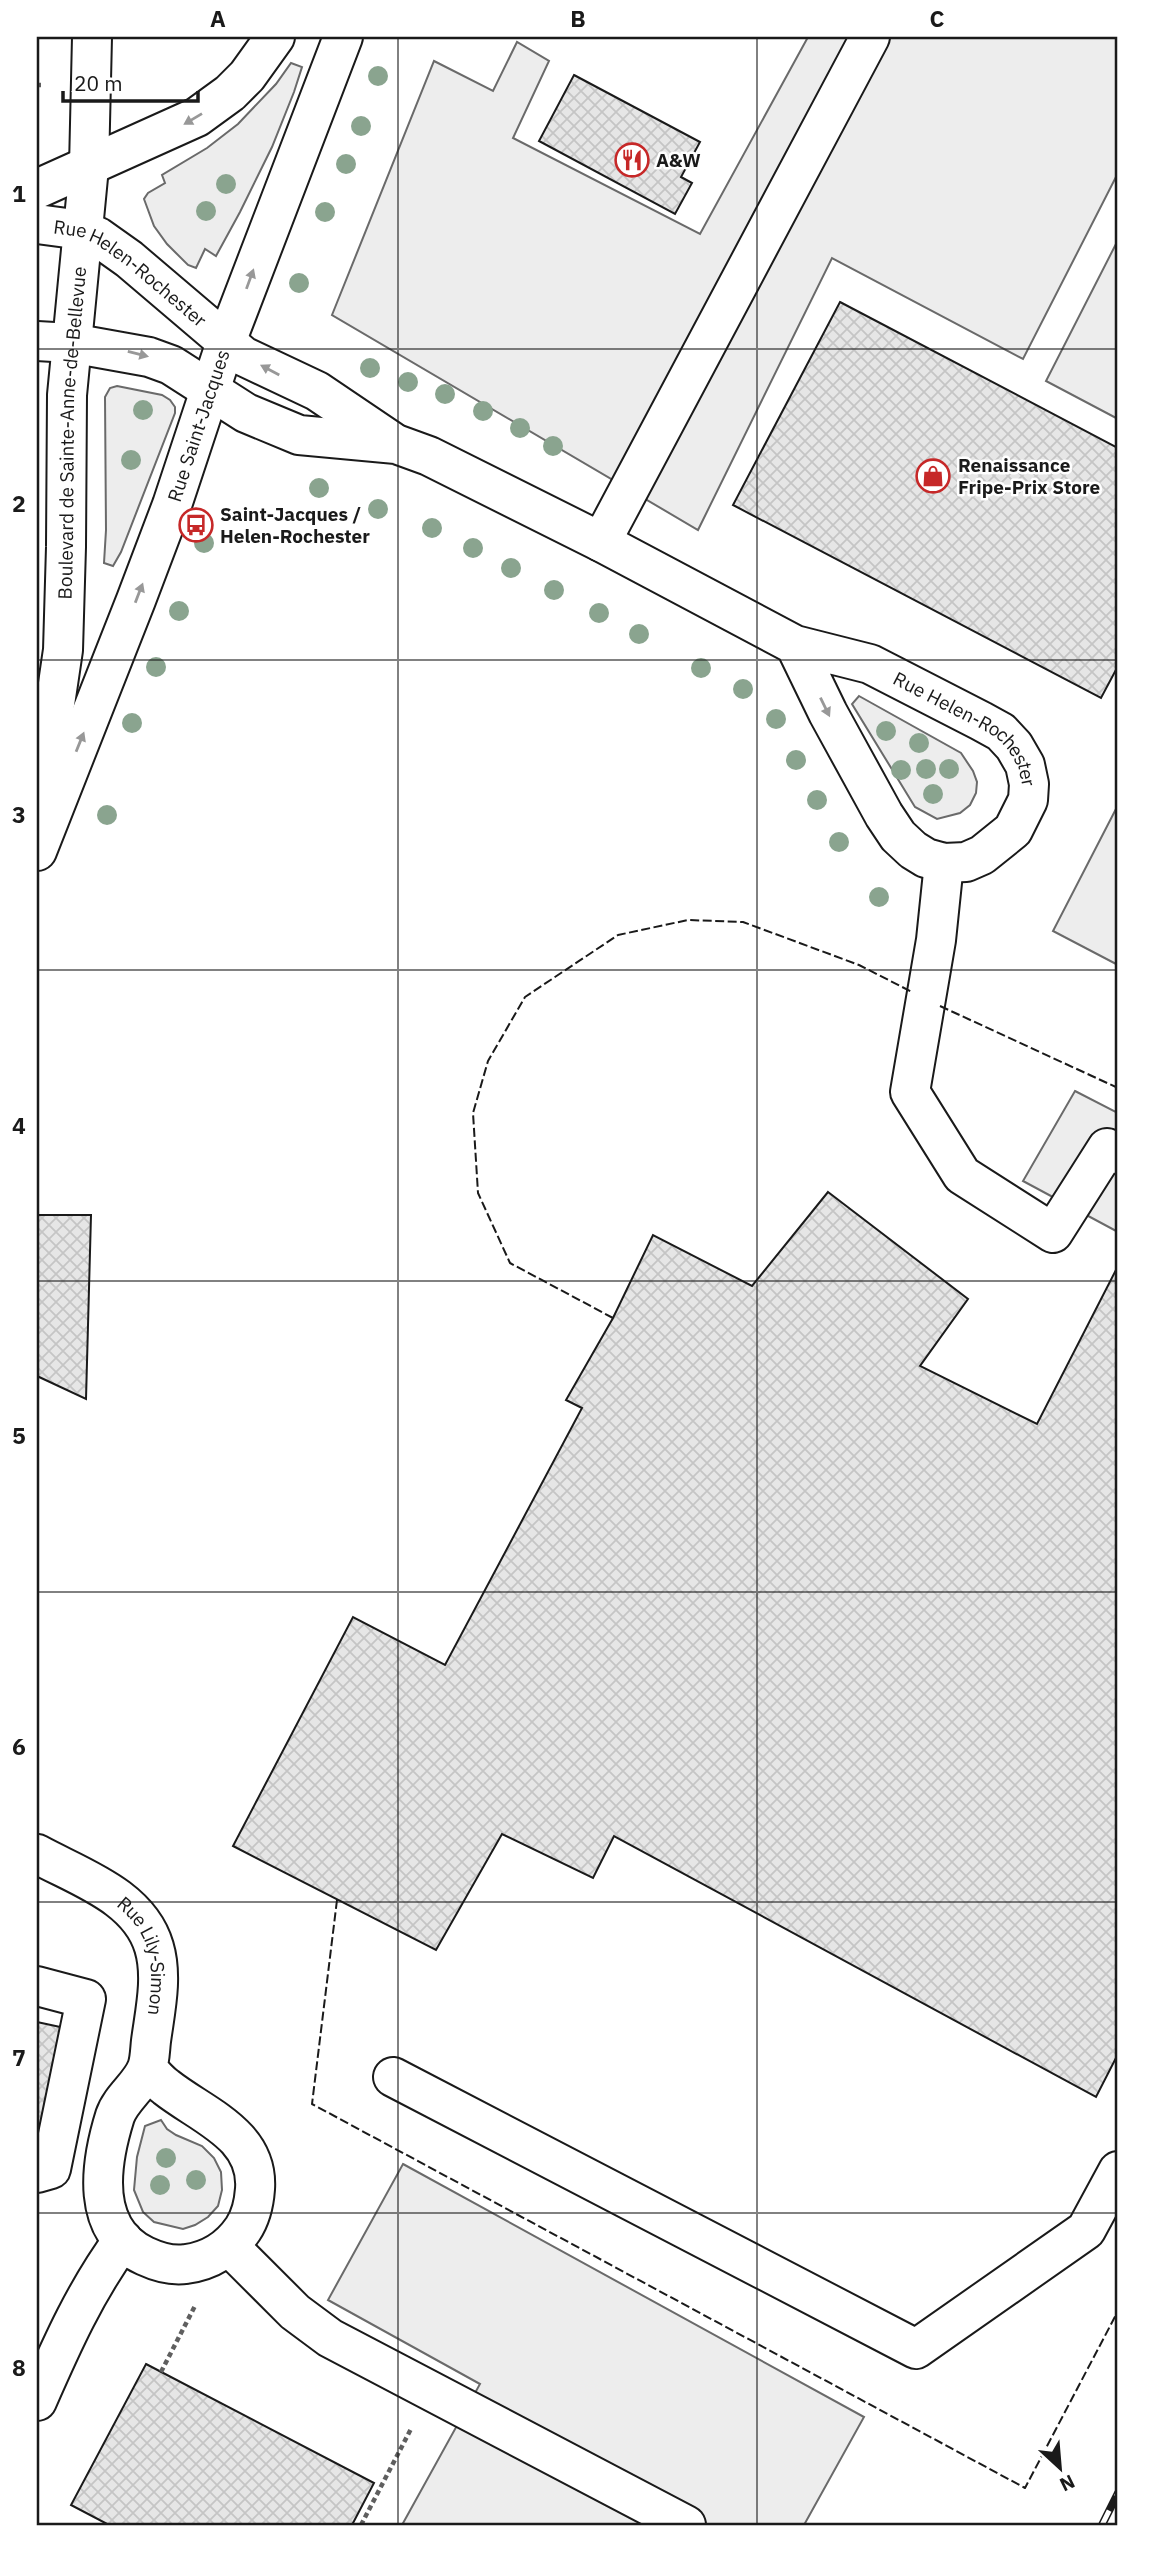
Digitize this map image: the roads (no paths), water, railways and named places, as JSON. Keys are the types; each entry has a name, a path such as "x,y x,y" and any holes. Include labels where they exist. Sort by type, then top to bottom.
{"street":[{"name":"Boulevard de Sainte-Anne-de-Bellevue","path":"37,829 63,650 67,394 54,342 82,230 89,167 92,37"},
{"path":"37,189 197,117 230,93 247,76 275,37"},
{"name":"Rue Saint-Jacques","path":"37,851 154,552 226,342 343,37"},
{"path":"601,542 870,37"},
{"name":"Rue Helen-Rochester","path":"37,224 82,230 98,237 129,259 243,356 317,391 396,444 458,469 795,645 870,664 1001,732 1014,746 1025,765 1029,784 1028,800 1017,822 999,844 966,862 944,863"},
{"name":"Rue Helen-Rochester","path":"54,342 149,357 171,365 246,412 299,435 396,444"},
{"path":"795,645 828,713 898,836 926,858 944,863 936,940 910,1092 962,1175 1053,1233 1107,1148 1118,1154"},
{"name":"Rue Lily-Simon","path":"37,1854 117,1897 146,1927 158,1963 147,2068"},
{"path":"37,1986 86,1999 51,2169 37,2174"},
{"path":"147,2068 164,2086 237,2137 249,2157 256,2181 254,2205 245,2228 229,2246 208,2259 185,2264 159,2262 135,2251 116,2233 105,2210 102,2183 116,2113 147,2068"},
{"path":"393,2077 916,2349 1086,2230 1118,2171"},
{"path":"37,2401 81,2303 123,2240"},
{"path":"229,2246 295,2312 330,2338 686,2525"}],"railway":[{"path":"1102,2525 1118,2493"}],"place":[{"name":"A&W","path":"632,160"},
{"name":"Renaissance Fripe-Prix Store","path":"933,476"},
{"name":"Saint-Jacques / Helen-Rochester","path":"196,525"}]}
